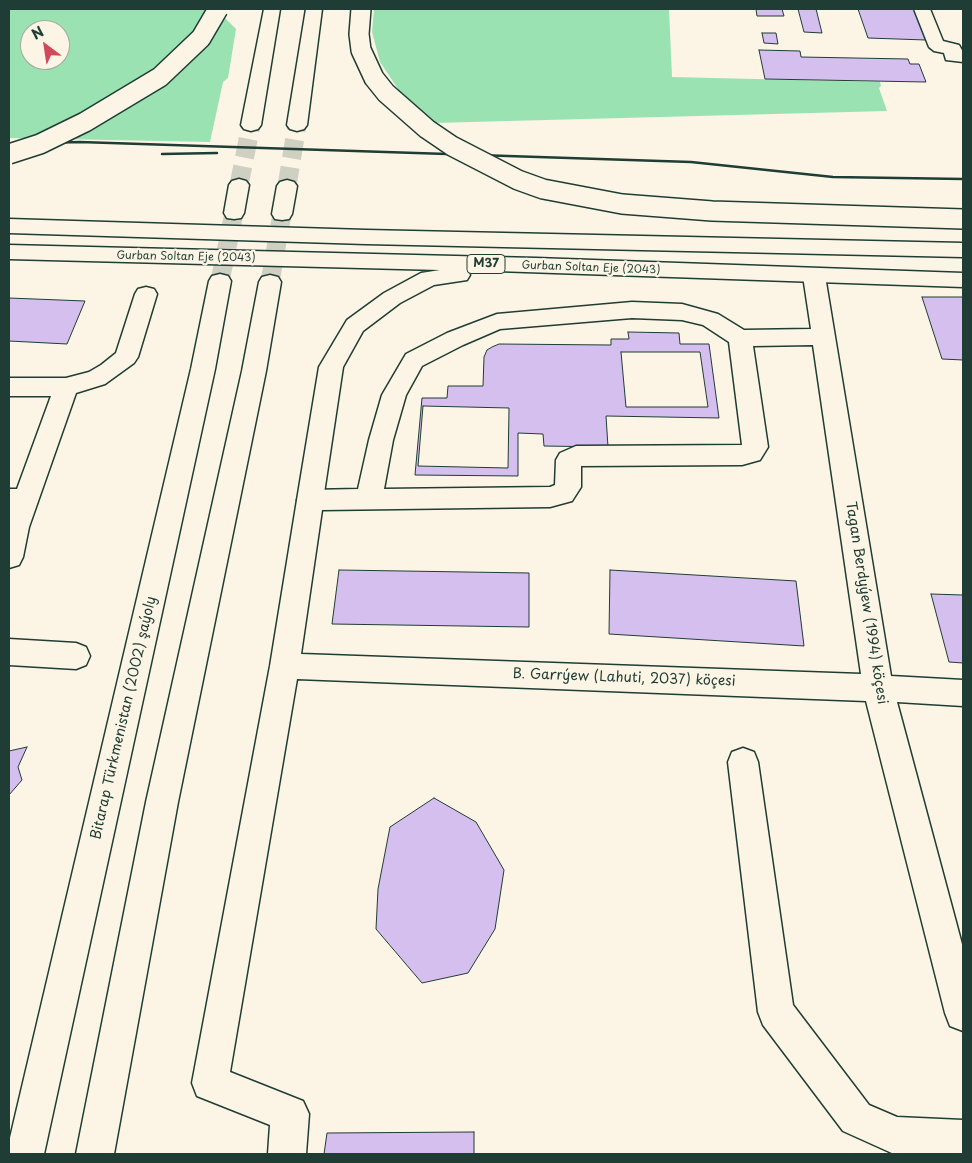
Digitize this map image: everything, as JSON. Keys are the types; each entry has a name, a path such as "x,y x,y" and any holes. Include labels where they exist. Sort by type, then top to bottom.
{"main road":[{"path":"9,154 40,144 85,122 160,77 201,38 218,9"},
{"path":"251,126 272,9"},
{"path":"297,125 314,9"},
{"path":"361,9 359,34 361,50 374,78 386,94 427,129 452,146 518,180 581,197 622,204 712,211 963,219"},
{"path":"922,9 935,43 940,47 953,49 952,56 963,56"},
{"path":"234,213 239,185"},
{"path":"282,214 287,186"},
{"name":"Gurban Soltan Eje (2043)","path":"9,226 376,237 963,250"},
{"name":"Gurban Soltan Eje (2043)","path":"9,252 536,265 963,280"},
{"path":"286,1154 290,1114 210,1083 286,666 331,367 355,326 392,298 429,278 536,265"},
{"name":"Tagan Berdyýew (1994) köçesi","path":"814,276 878,688 963,1013"},
{"name":"Bitarap Türkmenistan (2002) şaýoly","path":"25,1154 201,379 220,281"},
{"path":"95,1154 162,802 252,381 270,282"},
{"path":"9,387 66,387 97,378 120,364 126,357 146,294"},
{"path":"368,499 381,440 394,395 414,360 455,339 497,322 632,310 682,312 710,319 740,338 824,337"},
{"path":"310,500 550,498 562,494 568,487 569,460 576,456 742,455 751,453 755,447 740,338"},
{"path":"9,557 16,527 17,499 66,387"},
{"path":"9,652 76,656"},
{"name":"B. Garrýew (Lahuti, 2037) köçesi","path":"286,666 878,688 963,693"},
{"path":"743,762 776,1012 856,1118 897,1145 963,1139"}],"green space":[{"path":"9,9 216,9 236,29 228,78 223,82 210,142 9,138"},
{"path":"374,9 669,9 672,77 880,82 881,86 879,88 887,111 433,123 404,98 380,62 372,32"}],"building":[{"path":"756,9 782,9 784,16 757,16"},
{"path":"798,9 816,9 822,33 804,32"},
{"path":"858,9 915,9 926,40 868,38"},
{"path":"762,33 776,33 778,44 764,43"},
{"path":"759,50 800,51 801,57 908,59 910,64 919,64 926,82 765,79"},
{"path":"922,297 963,297 963,360 942,359"},
{"path":"9,298 85,301 67,344 9,341"},
{"path":"628,332 679,333 680,344 709,344 719,418 606,416 608,447 544,446 543,434 518,433 518,476 415,475 422,398 447,398 448,386 483,386 484,357 487,350 499,344 611,345 611,339 629,339"},
{"path":"621,352 700,352 708,407 626,407"},
{"path":"423,406 509,408 508,468 418,466"},
{"path":"339,570 529,573 529,627 332,624"},
{"path":"610,570 796,581 804,646 609,634"},
{"path":"931,594 963,595 963,663 949,662"},
{"path":"27,747 18,767 22,780 9,795 9,751"},
{"path":"434,798 476,822 504,870 495,929 468,973 422,983 376,929 378,889 390,827"},
{"path":"474,1132 474,1154 324,1154 327,1133"}],"tunnel":[{"path":"239,185 251,125"},
{"path":"287,186 297,125"},
{"path":"220,281 234,213"},
{"path":"270,282 282,214"}],"railway":[{"path":"9,144 80,142 691,162 833,177 963,179"},
{"path":"162,154 217,153"}]}
